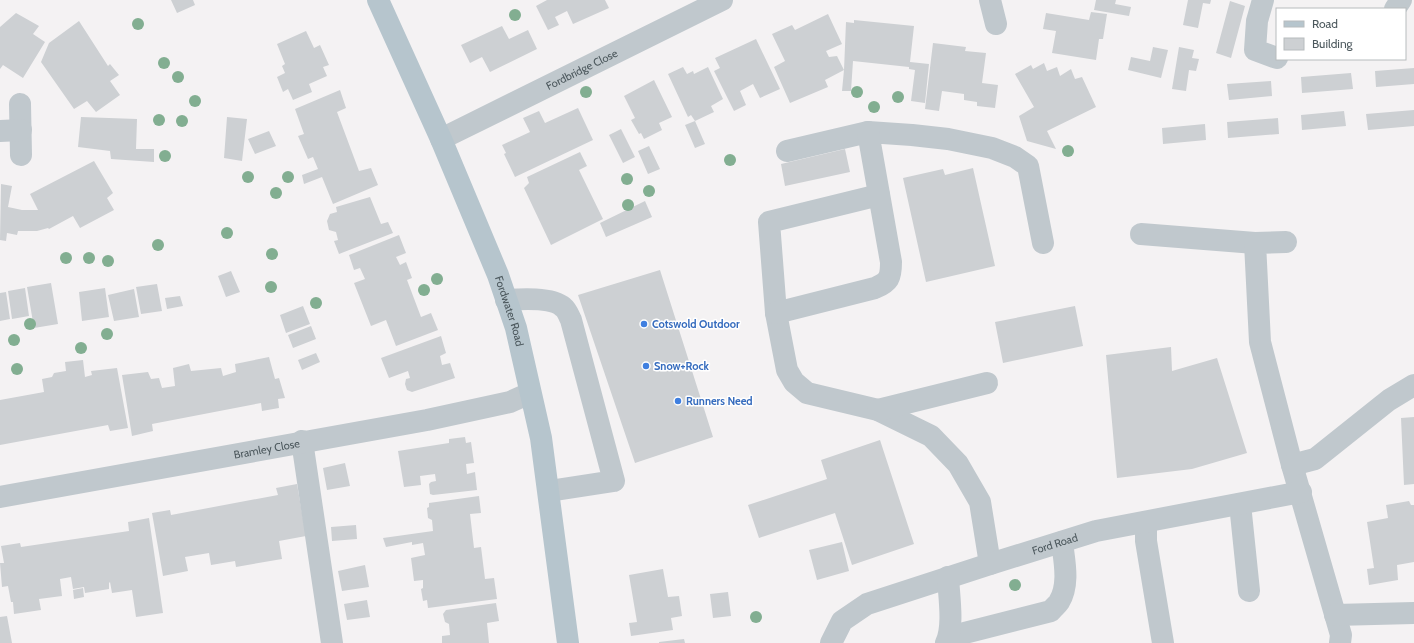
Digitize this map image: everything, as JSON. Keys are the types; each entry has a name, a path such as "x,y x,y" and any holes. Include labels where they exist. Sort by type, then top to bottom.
{"main road":[{"name":"Fordwater Road","path":"378,0 441,139 498,275 516,328 530,393 542,438 568,643"}],"street":[{"name":"Fordbridge Close","path":"441,139 722,0"},
{"path":"990,0 996,24"},
{"path":"1263,0 1257,21 1255,50 1276,58"},
{"path":"20,104 10,130 21,155"},
{"path":"787,151 868,132 912,134 948,139 992,148 1015,157 1028,166 1043,243"},
{"path":"776,313 875,288 885,284 891,274 891,262 868,132"},
{"path":"879,195 769,222 776,313 787,370 794,382 807,393 878,410 931,436 958,464 980,502 990,564"},
{"path":"1141,234 1255,243 1286,242"},
{"path":"1255,243 1260,342 1292,465 1341,634 1414,613"},
{"path":"506,300 529,299 548,301 562,306 568,312 614,481 549,491"},
{"path":"878,410 986,383"},
{"path":"1292,465 1315,459 1389,400 1414,385"},
{"name":"Bramley Close","path":"0,497 302,441 427,420 510,402 530,393"},
{"path":"302,441 332,643"},
{"name":"Ford Road","path":"831,643 842,621 867,604 990,564 1096,531 1301,492"},
{"path":"1240,504 1250,590"},
{"path":"1146,522 1146,541 1163,643"},
{"path":"948,578 950,627 947,640 1050,611 1059,602 1064,587 1065,573 1062,542"}],"building":[{"path":"171,0 193,0 195,5 177,13"},
{"path":"547,0 605,0 609,8 573,24 567,11 555,17 559,25 548,30 536,6"},
{"path":"1096,0 1116,0 1115,4 1131,7 1129,16 1094,10"},
{"path":"1188,0 1211,0 1210,4 1203,3 1198,28 1183,25"},
{"path":"1230,1 1245,6 1231,58 1216,53"},
{"path":"1091,12 1107,14 1103,39 1099,39 1096,60 1052,53 1056,31 1043,29 1046,13 1089,20"},
{"path":"16,13 39,26 33,34 45,42 23,78 3,65 0,69 0,27"},
{"path":"828,14 842,44 826,51 829,57 837,56 844,70 825,80 828,87 790,103 774,67 785,61 772,34 792,25 795,30"},
{"path":"854,20 914,26 910,62 929,64 925,103 911,101 915,70 909,69 909,67 853,61 851,91 842,91 846,22 854,23"},
{"path":"79,21 108,66 110,64 119,75 110,81 120,95 96,112 87,101 74,109 41,62 49,43"},
{"path":"502,26 509,39 528,30 537,49 490,72 482,57 470,63 461,45"},
{"path":"306,31 314,48 320,45 329,65 323,67 327,76 309,84 312,92 293,100 288,89 283,92 277,77 285,73 282,66 285,64 277,44"},
{"path":"756,39 780,89 760,98 753,84 740,91 746,105 734,111 714,71 720,68 715,58"},
{"path":"933,43 966,47 965,51 986,53 982,83 998,85 995,108 977,106 977,102 964,100 964,94 942,91 939,111 925,109"},
{"path":"1153,47 1168,50 1161,78 1128,70 1131,57 1150,61"},
{"path":"1179,47 1194,50 1192,58 1199,59 1196,71 1189,70 1186,91 1172,89"},
{"path":"1044,63 1047,71 1057,67 1060,76 1071,69 1075,79 1082,77 1096,107 1047,131 1056,149 1027,141 1019,116 1034,107 1015,74 1031,65 1033,69"},
{"path":"683,67 687,74 693,71 694,74 708,67 723,99 711,106 714,112 695,121 691,115 688,117 668,74"},
{"path":"1414,68 1414,84 1376,87 1375,71"},
{"path":"1351,73 1353,89 1302,93 1301,77"},
{"path":"654,80 672,117 659,123 662,130 644,139 641,133 639,134 631,120 635,118 624,96"},
{"path":"1271,81 1272,96 1229,100 1227,84"},
{"path":"340,90 346,108 337,112 359,171 371,168 378,185 333,204 322,177 304,184 302,175 318,169 313,157 308,159 298,136 304,134 295,109"},
{"path":"578,108 593,140 515,177 504,154 506,153 502,145 530,132 523,118 539,111 545,123"},
{"path":"1414,110 1414,126 1368,130 1366,114"},
{"path":"1344,111 1346,126 1302,130 1301,115"},
{"path":"81,117 137,119 136,149 154,149 154,162 111,159 110,151 78,147"},
{"path":"227,117 247,119 242,161 224,158"},
{"path":"1278,118 1279,134 1228,138 1227,122"},
{"path":"695,121 705,144 695,148 685,125"},
{"path":"1205,124 1206,140 1163,144 1162,128"},
{"path":"621,129 635,157 623,163 609,135"},
{"path":"269,131 276,146 255,154 248,139"},
{"path":"649,146 660,169 648,174 638,151"},
{"path":"845,149 850,172 785,186 781,164"},
{"path":"580,152 587,166 579,170 603,219 551,245 524,188 529,183 527,177"},
{"path":"94,161 113,193 107,198 114,210 80,228 73,216 49,229 37,231 18,231 17,235 7,233 6,241 0,240 1,184 12,186 8,207 22,210 38,210 30,194"},
{"path":"973,168 995,266 926,282 903,178 943,169 945,175"},
{"path":"370,197 381,224 388,222 393,233 339,254 334,241 338,240 336,232 329,230 327,221 330,214 337,212 336,207"},
{"path":"645,201 652,217 606,237 600,223"},
{"path":"399,235 406,253 396,257 400,265 406,262 412,278 407,280 421,317 431,313 438,330 396,346 386,320 371,326 354,283 365,279 360,268 354,270 349,255"},
{"name":"Snow+Rock","path":"660,270 713,437 635,463 578,295"},
{"path":"231,271 240,292 226,297 218,276"},
{"path":"51,283 58,324 34,328 27,287"},
{"path":"157,284 162,311 141,314 136,287"},
{"path":"25,288 29,316 12,319 8,291"},
{"path":"105,288 109,317 82,321 79,292"},
{"path":"134,289 139,317 114,321 108,295"},
{"path":"6,292 10,319 0,321 0,293"},
{"path":"180,296 183,306 167,309 165,298"},
{"path":"303,306 310,324 286,333 280,315"},
{"path":"1075,306 1083,346 1003,363 995,322"},
{"path":"311,326 316,339 293,348 288,335"},
{"path":"441,336 446,353 440,356 442,365 450,363 455,378 412,392 407,390 405,384 406,379 410,378 408,371 389,378 381,358"},
{"path":"1171,347 1172,371 1217,358 1247,453 1192,469 1117,478 1106,355"},
{"path":"316,353 320,362 302,370 298,360"},
{"path":"269,357 275,379 279,378 285,398 278,399 279,408 262,411 261,403 152,424 153,431 132,436 122,375 148,372 151,379 159,378 162,388 175,386 173,368 189,364 191,371 221,368 223,376 236,372 235,364"},
{"path":"83,360 85,377 92,375 91,371 117,368 128,428 110,431 108,425 0,445 0,400 44,392 42,379 52,377 54,373 66,371 65,362"},
{"path":"1414,417 1414,484 1404,485 1401,418"},
{"path":"465,437 466,443 471,442 474,463 466,464 467,474 475,472 477,490 433,495 430,494 429,484 436,481 435,474 420,476 421,485 404,487 398,451 449,443 449,439"},
{"path":"880,440 914,544 852,565 835,513 759,538 748,505 827,479 821,460"},
{"path":"345,463 350,486 327,490 323,468"},
{"path":"297,484 306,536 279,541 282,559 236,567 235,561 211,565 209,553 185,557 188,571 163,576 152,513 170,510 171,515 278,495 276,488"},
{"path":"479,496 481,513 470,514 474,548 481,547 485,579 494,578 497,599 428,608 427,600 423,601 421,589 423,588 423,580 414,581 411,558 425,555 423,543 412,545 412,542 386,547 383,538 433,531 432,520 428,518 427,508 429,507 429,503"},
{"path":"1409,501 1411,505 1414,505 1414,562 1397,565 1398,580 1369,585 1367,569 1374,568 1367,522 1388,518 1386,505"},
{"path":"149,518 163,613 136,617 132,590 112,593 110,582 109,589 85,593 84,587 73,589 71,577 60,579 62,596 39,599 41,610 14,614 13,602 11,602 8,586 2,587 0,563 4,563 1,546 20,543 21,547 129,531 128,522"},
{"path":"356,525 357,539 332,541 331,527"},
{"path":"842,542 849,571 817,580 809,550"},
{"path":"365,565 369,587 342,591 338,571"},
{"path":"663,569 668,597 679,596 682,616 671,618 673,630 631,636 629,623 637,622 629,575"},
{"path":"83,588 84,597 74,599 73,590"},
{"path":"728,592 731,616 713,618 710,594"},
{"path":"367,600 370,617 347,620 344,604"},
{"path":"496,603 499,621 487,623 489,643 442,643 442,636 450,635 449,624 445,622 443,614 446,610"},
{"path":"7,616 12,643 0,643 0,617"},
{"path":"684,639 685,643 659,643 659,642"}],"place":[{"name":"Cotswold Outdoor","path":"644,324"},
{"name":"Snow+Rock","path":"646,366"},
{"name":"Runners Need","path":"678,401"}]}
